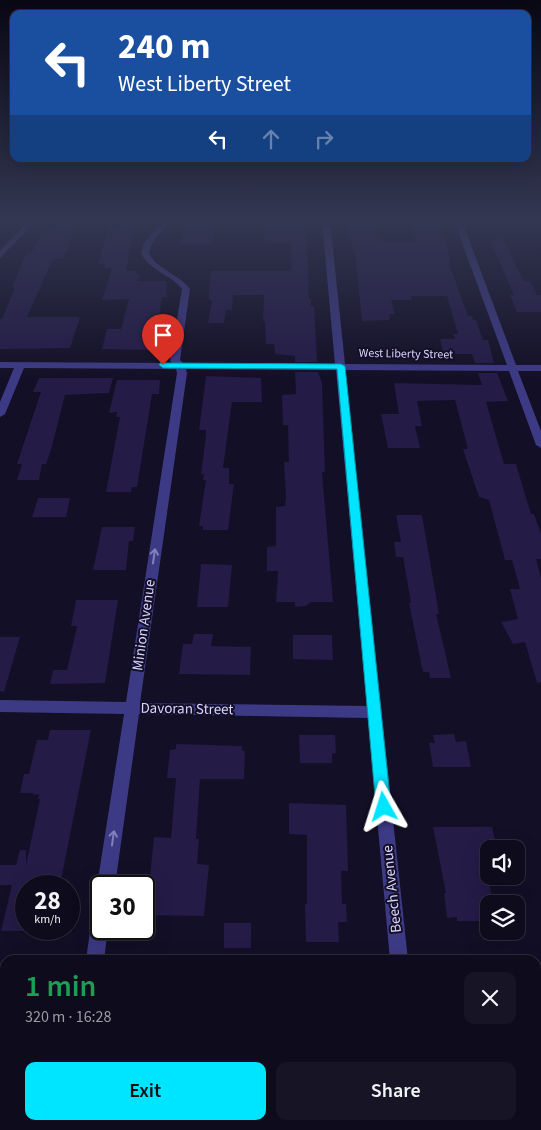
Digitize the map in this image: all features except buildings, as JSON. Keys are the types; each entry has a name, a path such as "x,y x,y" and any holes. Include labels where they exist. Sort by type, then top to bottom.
{"street":[{"name":"Minion Avenue","path":"108,875 182,373 180,365 175,361 186,287 171,274"},
{"name":"Beech Avenue","path":"331,274 398,955"},
{"path":"477,274 541,445"},
{"name":"West Liberty Street","path":"0,365 541,368"},
{"path":"0,414 20,366"},
{"name":"Davoran Street","path":"0,706 374,712"},
{"path":"96,955 98,940"}],"route":[{"path":"163,365 341,366 384,807"}]}
